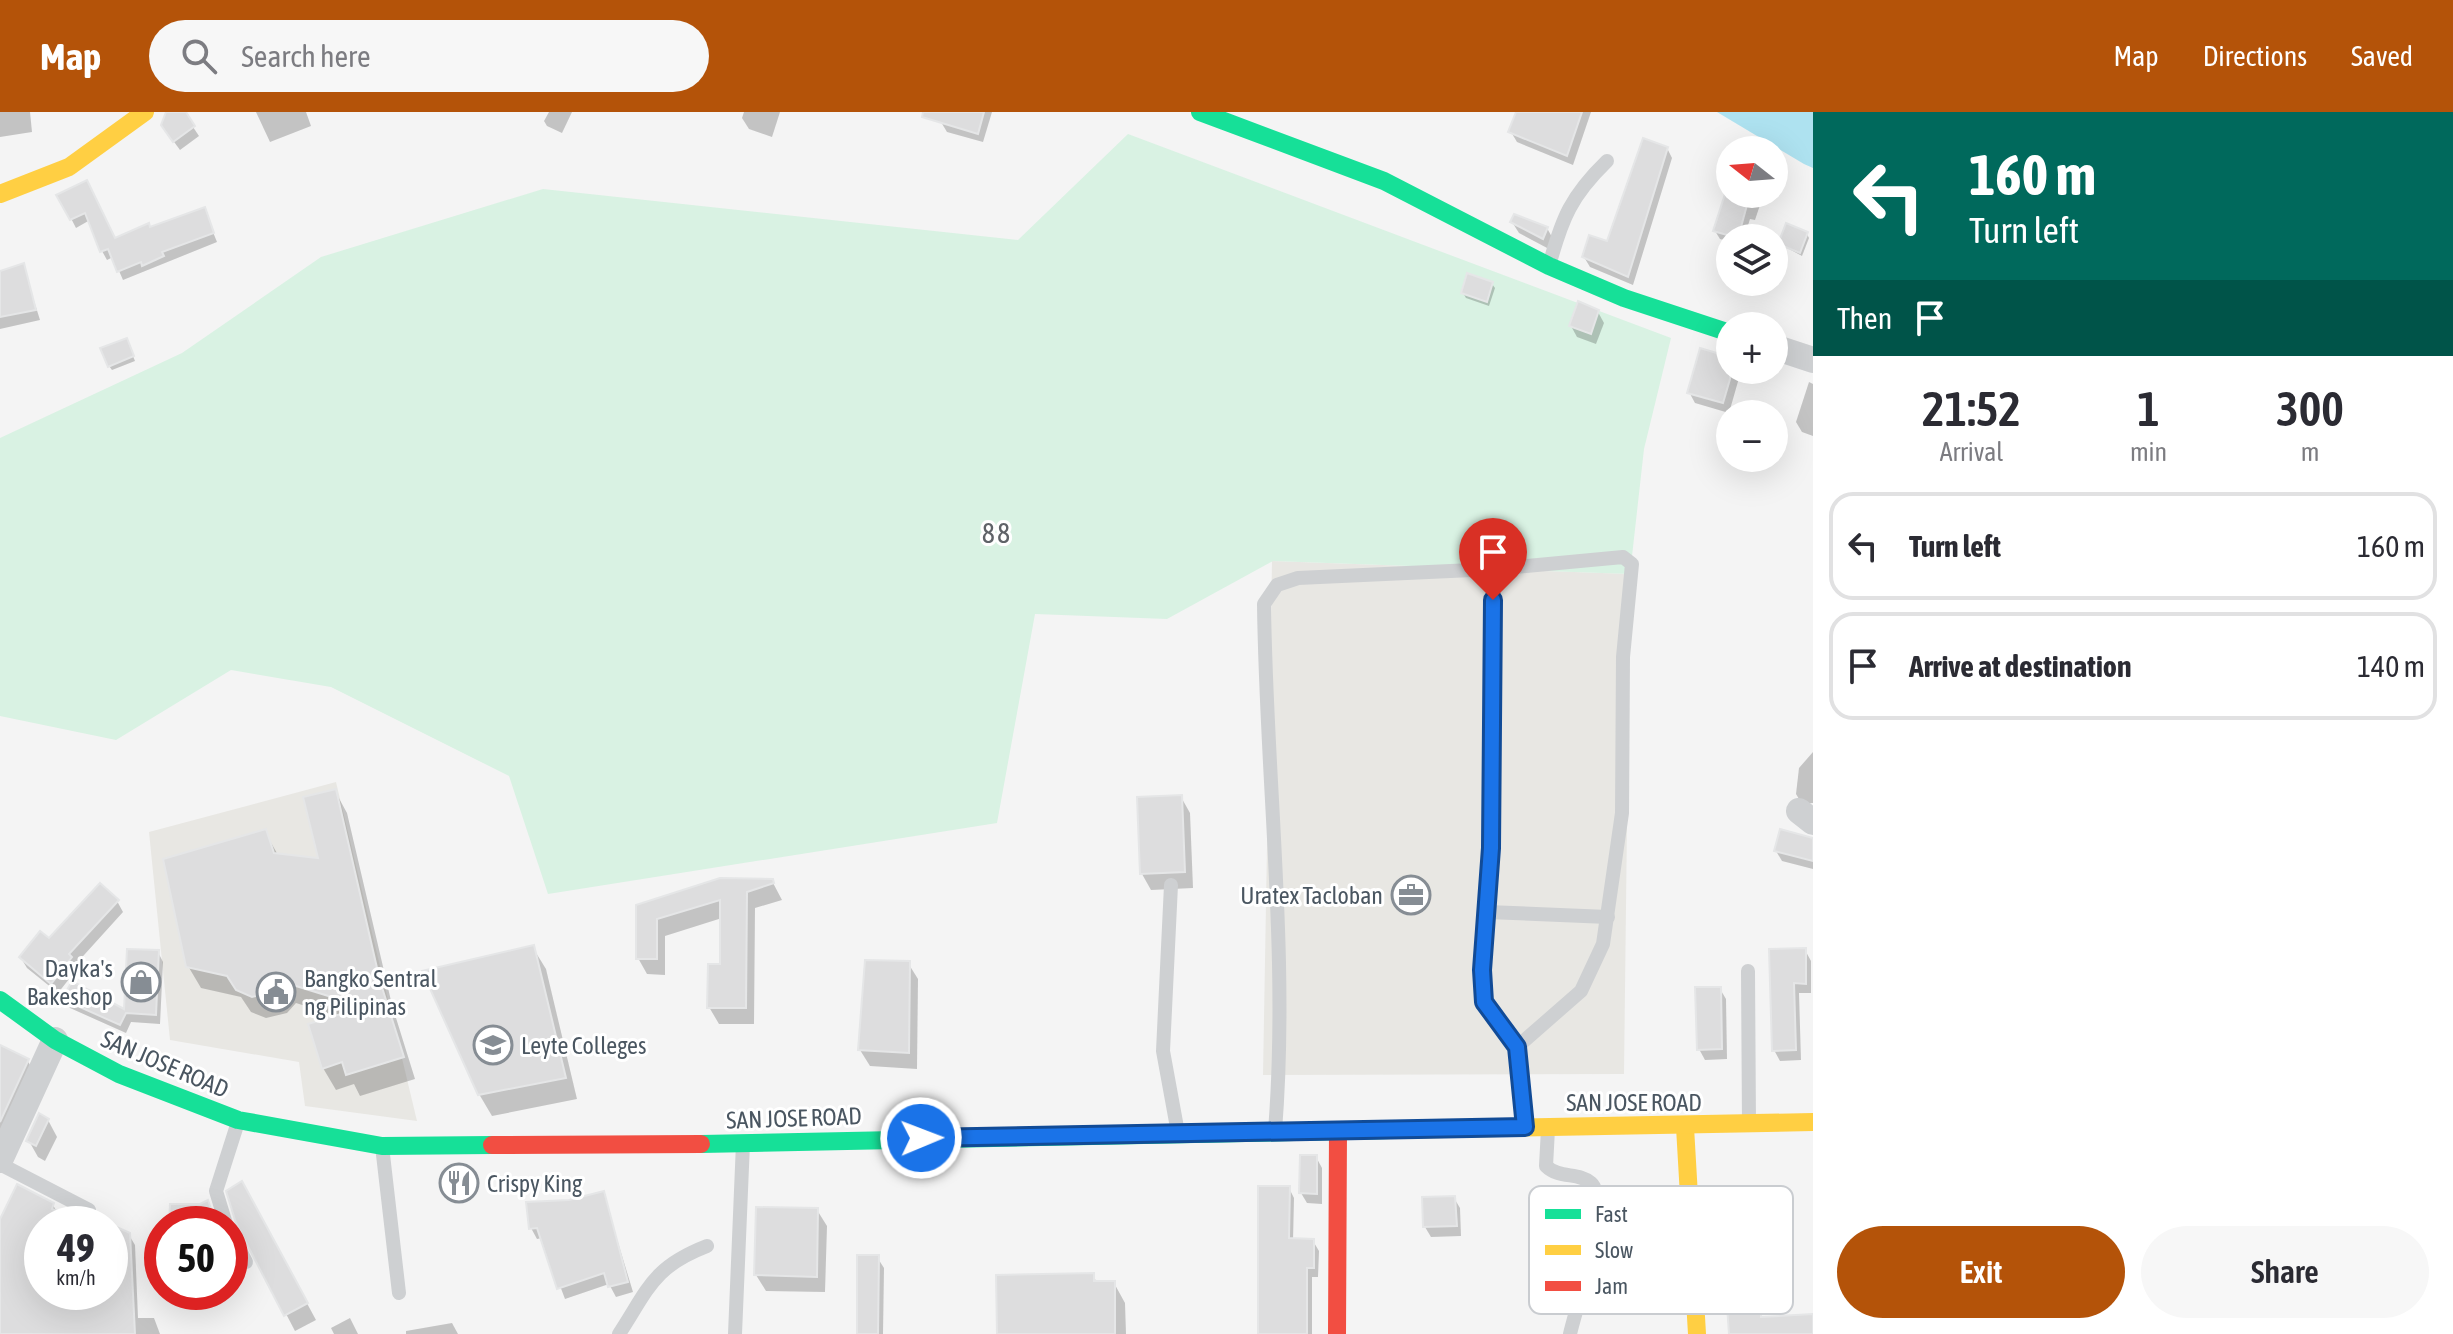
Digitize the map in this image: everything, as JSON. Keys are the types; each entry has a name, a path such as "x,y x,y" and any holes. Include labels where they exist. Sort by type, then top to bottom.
{"main road":[{"path":"0,194 69,167 145,112"},
{"path":"1200,112 1384,181 1549,266 1624,298 1716,328"},
{"name":"SAN JOSE ROAD","path":"0,1000 55,1040 119,1074 238,1120 382,1146 437,1148 1525,1127 1685,1127 1813,1122"},
{"path":"1685,1127 1688,1186"},
{"path":"1337,1334 1338,1131"},
{"path":"1696,1314 1697,1334"}],"street":[{"path":"1788,352 1813,360"},
{"path":"0,1162 55,1040"}],"lane":[{"path":"1549,266 1559,230 1578,190 1607,161"},
{"path":"1275,1132 1279,1077 1276,864 1264,604 1277,585 1298,578 1494,569 1623,557 1632,564 1623,657 1622,813 1603,944 1581,991 1517,1047"},
{"path":"1494,569 1491,848 1484,1002 1517,1047 1525,1127"},
{"path":"1171,885 1162,1028 1179,1133"},
{"path":"1487,912 1608,917"},
{"path":"1748,971 1749,1125"},
{"path":"221,1206 216,1191 238,1120"},
{"path":"1548,1127 1546,1166 1555,1174 1589,1181 1593,1186"},
{"path":"735,1334 743,1142"},
{"path":"382,1146 399,1293"},
{"path":"0,1162 82,1206"},
{"path":"619,1334 659,1273 675,1259 707,1246"},
{"path":"1570,1334 1575,1314"}],"shaded area":[{"path":"1272,561 1630,574 1624,1074 1263,1075"},
{"name":"Bangko Sentral ng Pilipinas","path":"336,782 417,1121 305,1106 299,1062 170,1040 149,832"}],"green space":[{"path":"1128,134 1671,338 1644,449 1630,574 1273,561 1167,619 1035,614 997,823 548,894 509,776 331,687 231,670 116,740 0,716 0,438 182,353 321,257 543,189 1018,240"}],"water":[{"path":"1717,112 1813,112 1813,168 1788,154 1788,136 1757,136"}],"building":[{"path":"166,112 186,112 195,126 173,142 161,125"},
{"path":"923,112 984,112 978,134 922,117"},
{"path":"1516,112 1582,112 1567,156 1508,132"},
{"path":"1643,138 1668,147 1628,277 1582,257 1589,235 1607,241"},
{"path":"87,180 115,238 149,223 150,227 205,207 214,233 162,252 164,256 142,266 141,262 117,272 108,249 100,252 85,213 70,220 56,195"},
{"path":"1720,208 1746,208 1742,224 1716,224 1716,232 1713,231"},
{"path":"1514,214 1548,227 1543,239 1510,222"},
{"path":"1786,224 1808,232 1800,253 1788,248"},
{"path":"24,263 36,310 0,317 0,271"},
{"path":"1467,273 1493,282 1487,302 1461,293"},
{"path":"1578,301 1599,310 1591,334 1569,326"},
{"path":"127,338 134,356 108,367 100,348"},
{"path":"1700,348 1716,353 1716,384 1729,384 1724,400 1716,401 1687,393"},
{"path":"336,789 380,981 404,1057 346,1075 342,1062 322,1069 308,1024 364,1007 283,982 275,991 252,997 236,990 227,976 186,967 163,859 266,829 274,853 318,858 303,797"},
{"path":"1182,795 1185,872 1140,874 1137,797"},
{"path":"1780,829 1813,838 1813,861 1774,851"},
{"path":"720,878 773,879 774,883 747,892 746,1008 707,1008 708,964 720,964 720,900 657,919 657,959 636,959 636,905"},
{"path":"100,883 119,900 69,954 72,957 51,984 19,957 40,931 49,938"},
{"path":"534,945 566,1078 478,1095 422,971"},
{"path":"1806,948 1806,984 1794,983 1796,1050 1772,1051 1769,949"},
{"name":"Dayka's Bakeshop","path":"127,949 159,950 156,1015 126,1013 120,1025 62,999 72,981 124,1009"},
{"path":"865,960 910,961 909,1053 858,1050"},
{"path":"1695,987 1721,987 1722,1049 1697,1050"},
{"path":"0,1045 29,1059 0,1122"},
{"path":"39,1113 49,1119 36,1146 26,1141"},
{"path":"1300,1155 1317,1155 1317,1194 1299,1193"},
{"path":"242,1181 308,1303 284,1316 248,1246 248,1206 231,1206 226,1191"},
{"path":"17,1184 54,1203 53,1206 24,1206 24,1310 128,1310 130,1233 135,1334 0,1334 0,1219"},
{"path":"1258,1186 1290,1186 1289,1238 1314,1239 1314,1268 1307,1268 1307,1334 1258,1334"},
{"path":"604,1191 628,1282 608,1287 604,1273 557,1289 537,1228 529,1229 526,1202 569,1200"},
{"path":"1455,1196 1457,1226 1423,1227 1422,1197"},
{"path":"208,1200 210,1206 170,1206 170,1204 200,1204"},
{"path":"756,1207 818,1208 817,1277 754,1275"},
{"path":"857,1255 879,1255 878,1334 857,1334"},
{"path":"1094,1273 1094,1281 1115,1281 1115,1334 997,1334 996,1275"},
{"path":"1728,1314 1761,1314 1761,1317 1813,1314 1813,1334 1729,1334"}],"traffic: fast":[{"path":"1200,112 1384,181 1549,266 1624,298 1716,328"},
{"path":"0,1000 55,1040 119,1074 238,1120 382,1146 492,1145"},
{"path":"701,1144 1390,1130"}],"traffic: slow":[{"path":"0,194 69,167 145,112"},
{"path":"1390,1130 1813,1122"},
{"path":"1685,1127 1688,1186"},
{"path":"1696,1314 1697,1334"}],"traffic: jam":[{"path":"1337,1334 1338,1131"},
{"path":"492,1145 701,1144"}],"place":[{"name":"Uratex Tacloban","path":"1411,895"},
{"name":"Dayka's Bakeshop","path":"141,982"},
{"name":"Bangko Sentral ng Pilipinas","path":"276,992"},
{"name":"Leyte Colleges","path":"493,1045"},
{"name":"Crispy King","path":"459,1183"}],"district":[{"name":"88","path":"997,533"}],"route":[{"path":"921,1138 1525,1127 1517,1047 1484,1002 1482,970 1491,848 1493,600"}]}
